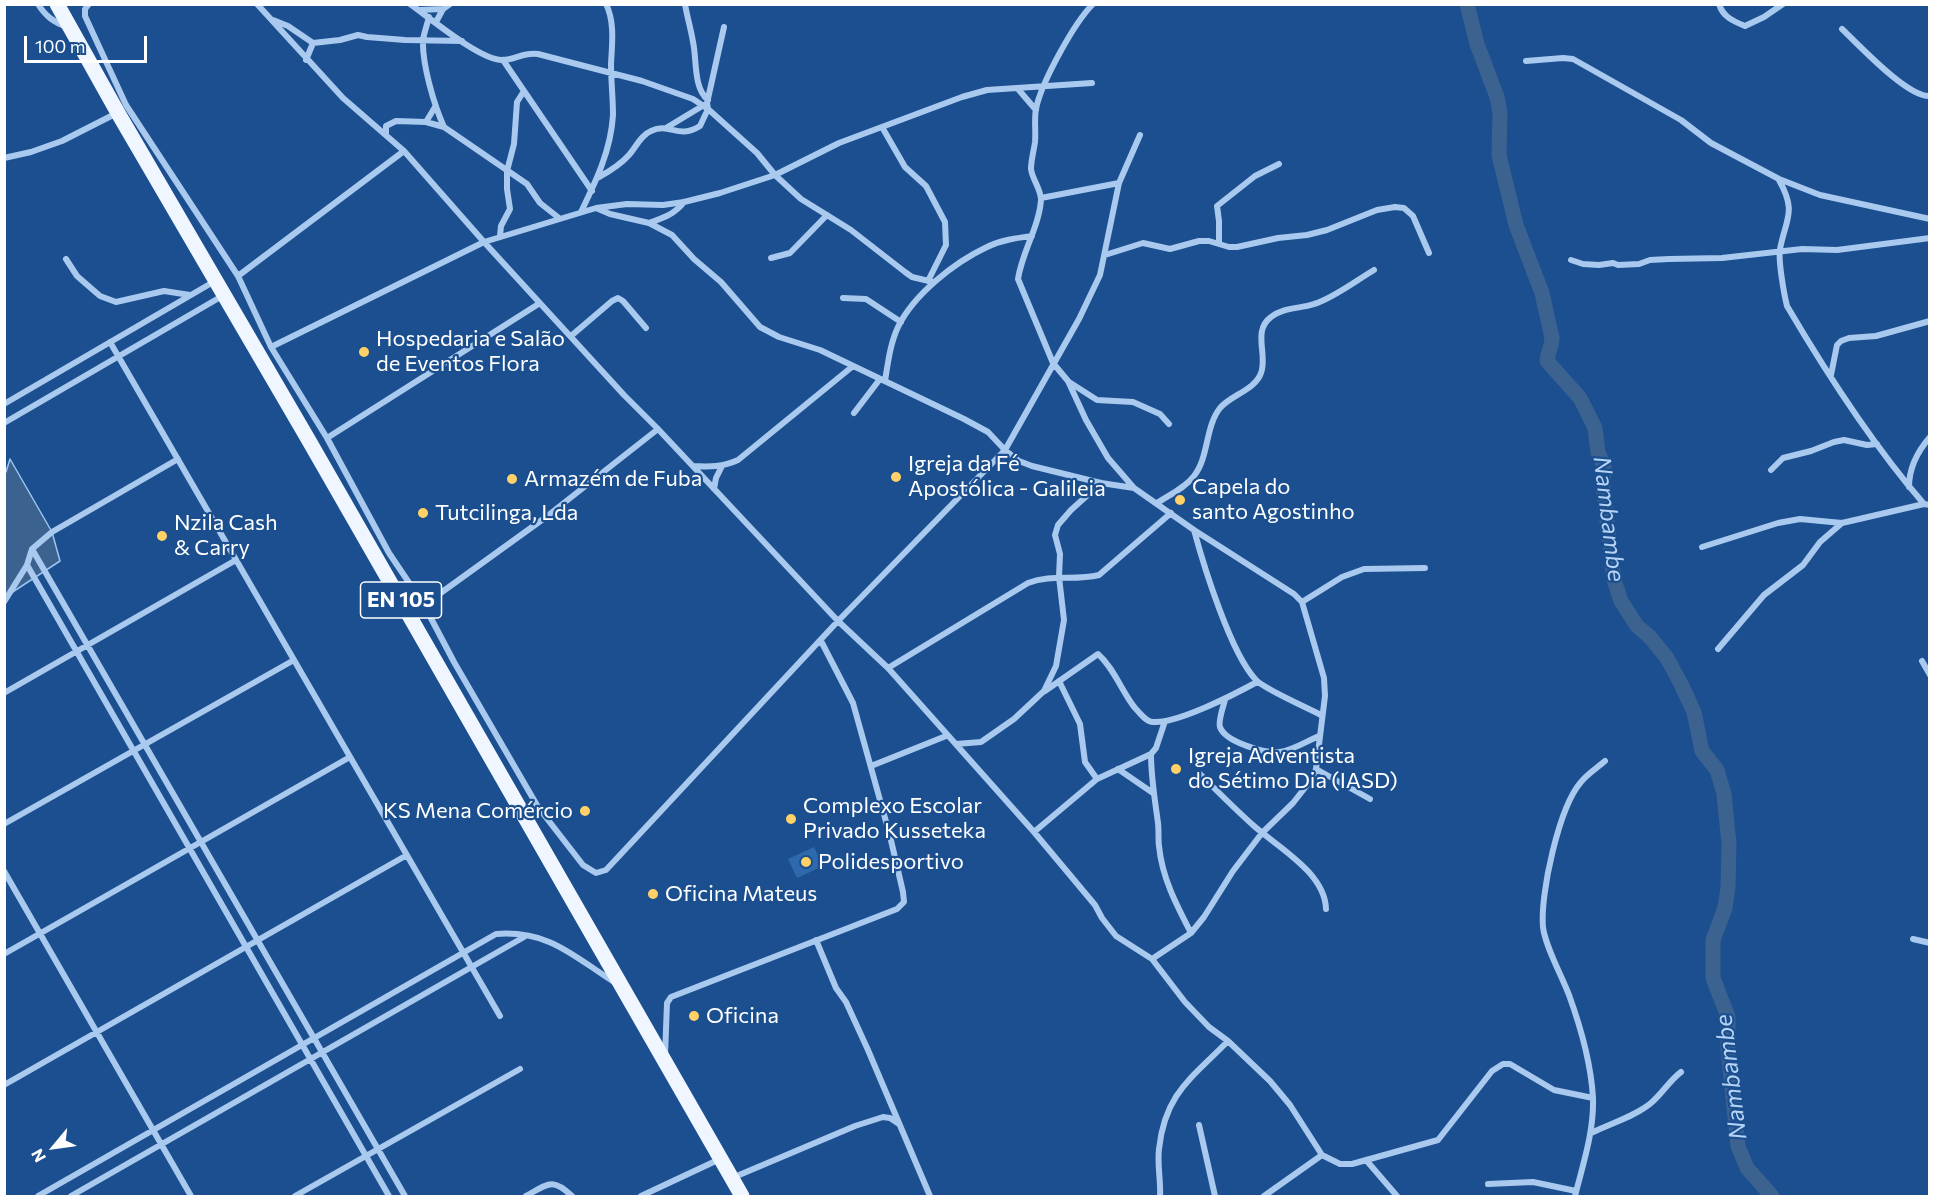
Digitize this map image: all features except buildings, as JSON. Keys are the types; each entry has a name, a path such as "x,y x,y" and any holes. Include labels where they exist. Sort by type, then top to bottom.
{"main road":[{"name":"EN 105","path":"57,4 122,109 216,281 625,989 742,1197"}],"street":[{"path":"38,4 52,21 71,29"},
{"path":"89,4 85,9 85,16 122,109 238,276 271,347 327,438 389,553 424,606 538,807 583,866 596,873 606,870 838,621 1005,450 1084,310 1100,276 1119,183 1140,135"},
{"path":"257,4 343,98 404,151 624,395 838,621 888,668 1034,832 1095,905 1116,936 1152,959 1185,1002 1209,1027 1228,1041 1270,1081 1290,1105 1322,1155 1340,1164 1352,1164 1438,1140 1492,1071 1503,1064 1510,1064 1554,1090 1593,1098"},
{"path":"410,4 462,41 492,58 503,60 527,53 611,73 686,95 707,105 757,153 775,176 801,199 851,230 904,272 930,282"},
{"path":"436,21 443,9 450,4"},
{"path":"581,212 606,154 613,116 611,14 606,4"},
{"path":"685,4 694,43 699,84 707,105"},
{"path":"1093,4 1073,28 1044,87 1036,110 1031,166 1041,198 1018,279 1053,363 1068,381 1086,420 1108,458 1134,488 1194,530 1294,594 1302,602 1324,678 1325,696 1316,769 1293,803 1262,833 1233,871 1191,933 1152,959"},
{"path":"1719,4 1731,21 1745,26 1783,4"},
{"path":"418,10 443,9"},
{"path":"429,17 423,40 425,62 435,107 444,127"},
{"path":"273,20 288,26 313,43 358,35 462,41"},
{"path":"598,177 613,169 628,156 646,134 653,130 666,129 682,133 695,129 703,122 724,27"},
{"path":"1842,29 1892,76 1911,90 1923,96 1929,96"},
{"path":"306,60 313,43"},
{"path":"1526,61 1563,57 1573,59 1681,120 1711,143 1779,179 1820,195 1929,219"},
{"path":"503,60 592,191"},
{"path":"271,347 500,236 596,208 627,204 663,205 684,202 775,176 839,143 962,97 987,90 1092,83"},
{"path":"1018,89 1036,110"},
{"path":"500,236 501,226 510,209 507,171 514,144 517,102 524,91"},
{"path":"666,129 707,105"},
{"path":"426,122 435,107"},
{"path":"4,158 31,152 62,141 122,109"},
{"path":"386,135 386,126 390,123 426,122 444,127 527,184 540,203 559,218"},
{"path":"854,413 882,380 901,322 930,282 946,245 945,222 926,186 905,167 882,127"},
{"path":"238,276 404,151"},
{"path":"1219,243 1220,221 1217,206 1255,176 1278,164"},
{"path":"1779,179 1790,204 1788,224 1780,252 1787,306 1877,444 1910,488 1927,505"},
{"path":"1041,198 1119,183"},
{"path":"649,224 669,216 684,202"},
{"path":"1106,255 1143,243 1170,249 1199,241 1237,247 1328,230 1377,210 1395,207 1404,208 1413,216 1429,252"},
{"path":"596,208 649,224 672,235 694,259 721,282 760,327 779,338 820,350 988,432 1019,461 1101,483 1134,488"},
{"path":"771,258 790,253 827,215"},
{"path":"930,282 988,246 1010,239 1032,236"},
{"path":"1571,260 1583,264 1599,265 1639,264 1650,260 1722,258 1802,249 1837,250 1929,238"},
{"path":"66,259 77,276 100,297 116,302 164,291 191,295"},
{"path":"1157,503 1195,476 1204,457 1219,409 1255,382 1261,374 1263,363 1261,336 1270,317 1293,307 1315,304 1374,270"},
{"path":"4,404 216,281"},
{"path":"4,423 224,295"},
{"path":"843,297 866,299 901,322"},
{"path":"571,336 618,298 646,328"},
{"path":"327,438 540,303"},
{"path":"1831,375 1837,345 1841,341 1849,338 1876,336 1929,321"},
{"path":"110,342 500,1016"},
{"path":"693,466 722,466 738,460 853,366"},
{"path":"1068,381 1097,400 1132,402 1160,414 1169,424"},
{"path":"424,606 546,517 658,429"},
{"path":"1910,488 1909,475 1916,455 1929,437"},
{"path":"1771,471 1783,458 1834,442 1844,440 1867,445 1877,444"},
{"path":"4,602 27,565 32,549 52,532 178,459"},
{"path":"714,489 722,466"},
{"path":"1044,691 1056,666 1064,620 1059,577 1060,554 1054,535 1058,525 1087,494 1101,483"},
{"path":"1702,547 1759,528 1800,519 1842,523 1927,505"},
{"path":"888,668 1028,583 1042,578 1090,578 1099,575 1171,513"},
{"path":"1718,649 1764,595 1803,565 1820,542 1842,523"},
{"path":"1194,530 1228,631 1246,666 1257,682 1321,715"},
{"path":"32,549 405,1197"},
{"path":"4,693 236,560"},
{"path":"27,565 389,1197"},
{"path":"1302,602 1342,577 1364,569 1425,568"},
{"path":"665,1061 668,1003 671,997 897,909 904,902 890,836 853,703 821,641"},
{"path":"956,744 981,742 1014,719 1044,691 1098,654 1135,707 1151,723 1225,700 1257,682"},
{"path":"4,824 294,660"},
{"path":"1922,661 1929,675"},
{"path":"1059,681 1080,724 1085,762 1097,779"},
{"path":"1225,700 1219,724 1222,731 1243,745 1276,753 1286,751 1319,736"},
{"path":"1034,832 1097,779 1151,754 1156,748 1165,720"},
{"path":"871,766 946,735"},
{"path":"1151,754 1151,776 1164,872 1173,900 1191,933"},
{"path":"4,954 350,757"},
{"path":"1488,1184 1533,1182 1575,1194 1591,1133 1593,1098 1585,1046 1543,928 1551,858 1567,805 1580,783 1605,761"},
{"path":"1316,769 1370,799"},
{"path":"1118,770 1153,793"},
{"path":"1200,774 1228,803 1262,833 1287,851 1306,870 1325,895 1326,909"},
{"path":"525,815 538,807"},
{"path":"4,1085 407,855"},
{"path":"4,871 191,1197"},
{"path":"38,1197 496,934 525,936 548,941 567,950 625,989"},
{"path":"71,1197 525,936"},
{"path":"1913,939 1929,943"},
{"path":"816,940 836,988 846,1002 868,1050 930,1197"},
{"path":"1160,1197 1159,1150 1168,1109 1191,1076 1228,1041"},
{"path":"295,1197 520,1069"},
{"path":"1591,1133 1653,1102 1670,1080 1681,1072"},
{"path":"732,1178 855,1126 883,1117 890,1118 899,1124"},
{"path":"1198,1125 1215,1197"},
{"path":"1264,1197 1322,1155"},
{"path":"641,1197 720,1159"},
{"path":"1366,1160 1396,1197"},
{"path":"526,1197 550,1183 560,1184 572,1197"}],"shaded area":[{"path":"10,459 52,532 60,561 5,597 4,470 6,472"},
{"name":"Polidesportivo","path":"814,847 823,866 797,878 788,859"}],"waterway":[{"name":"Nambambe","path":"1467,4 1477,44 1497,97 1500,113 1499,155 1516,225 1542,293 1552,338 1547,361 1580,398 1595,428 1598,452 1604,466 1603,487 1614,580 1621,601 1637,626 1650,637 1667,658 1681,684 1694,712 1702,751 1717,770 1724,794 1729,844 1728,887 1725,908 1713,940 1713,978 1728,1017 1728,1048 1738,1146 1747,1168 1772,1196"}],"place":[{"name":"Hospedaria e Salão de Eventos Flora","path":"364,352"},
{"name":"Igreja da Fé Apostólica - Galileia","path":"896,477"},
{"name":"Armazém de Fuba","path":"512,479"},
{"name":"Capela do santo Agostinho","path":"1180,500"},
{"name":"Tutcilinga, Lda","path":"423,513"},
{"name":"Nzila Cash & Carry","path":"162,536"},
{"name":"Igreja Adventista do Sétimo Dia (IASD)","path":"1176,769"},
{"name":"KS Mena Comércio","path":"585,811"},
{"name":"Complexo Escolar Privado Kusseteka","path":"791,819"},
{"name":"Polidesportivo","path":"806,862"},
{"name":"Oficina Mateus","path":"653,894"},
{"name":"Oficina","path":"694,1016"}]}
